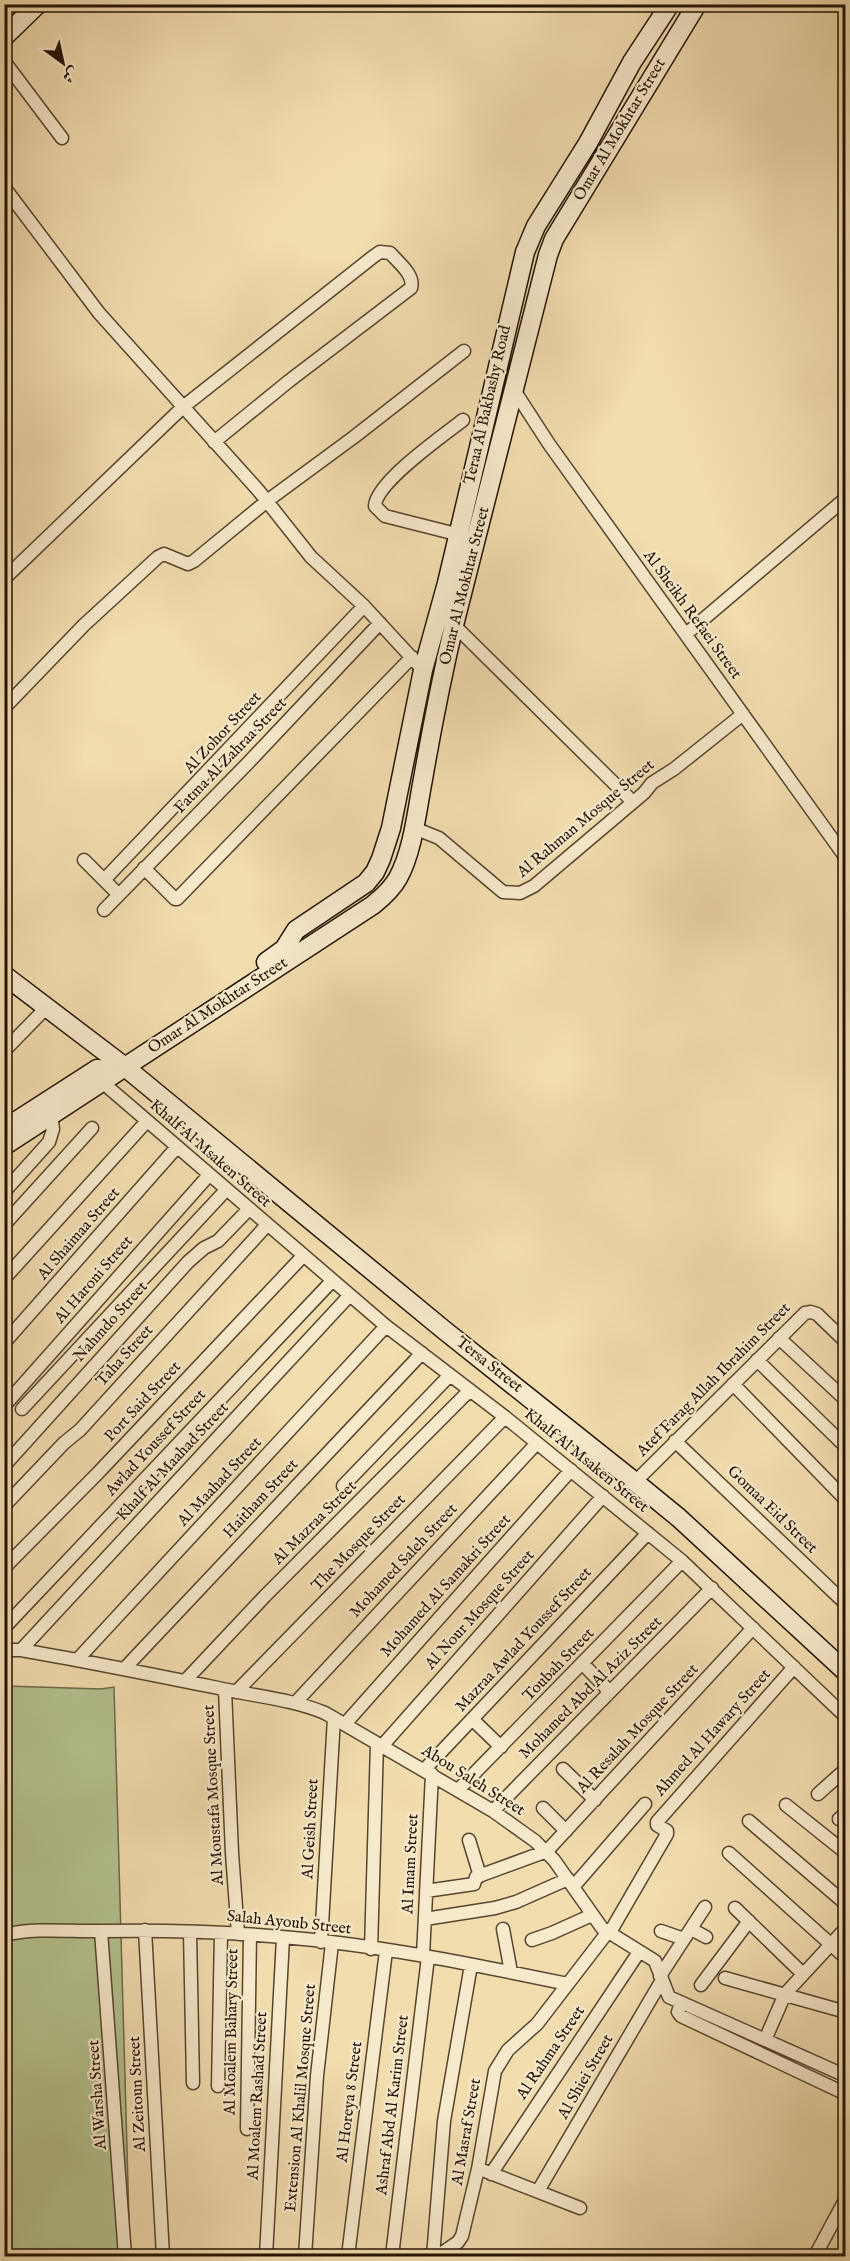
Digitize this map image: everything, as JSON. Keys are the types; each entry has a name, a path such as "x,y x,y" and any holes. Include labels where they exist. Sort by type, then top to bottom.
{"street":[{"path":"4,37 38,4"},
{"path":"644,68 670,4"},
{"name":"Omar Al Mokhtar Street","path":"4,1146 384,897 398,879 414,828 426,675 454,625 456,585 514,390 520,320 543,272 555,239 644,68 698,4"},
{"path":"4,61 62,138"},
{"path":"4,188 99,313 267,501 311,557 364,606 426,675"},
{"path":"4,579 183,407 374,256 380,252 390,253 409,275 412,281 411,288 214,442"},
{"name":"Teraa Al Bakbashy Road","path":"469,537 520,320"},
{"path":"4,708 84,626 158,557 164,554 188,564 464,351"},
{"name":"Al Sheikh Refaei Street","path":"514,390 549,444 846,858"},
{"path":"463,420 413,459 380,491 375,506 385,516 469,537"},
{"path":"686,634 846,498"},
{"path":"243,990 257,969 284,949 293,933 360,888 375,872 391,828 426,675 456,585"},
{"name":"Al Zohor Street","path":"104,880 364,606"},
{"name":"Fatma Al Zahraa Street","path":"104,910 248,764 380,624"},
{"path":"454,625 632,801"},
{"path":"144,868 175,899 177,898 426,675"},
{"name":"Al Rahman Mosque Street","path":"414,828 439,838 503,892 512,894 528,890 644,793 652,783 674,769 742,714"},
{"path":"84,860 119,895"},
{"name":"Tersa Street","path":"8,983 47,1007 125,1067 444,1330 679,1518 846,1672"},
{"path":"4,1051 47,1007"},
{"path":"4,1130 97,1069 103,1070 105,1079"},
{"name":"Khalf Al Msaken Street","path":"105,1079 147,1121 349,1296 506,1417 682,1561 846,1717"},
{"path":"4,1192 49,1142 53,1129 51,1116"},
{"path":"4,1278 147,1121"},
{"path":"4,1225 92,1128"},
{"name":"Al Shaimaa Street","path":"4,1343 177,1147"},
{"name":"Al Haroni Street","path":"4,1406 209,1175"},
{"path":"22,1409 226,1190"},
{"name":"Nahmdo Street","path":"4,1466 188,1262 204,1248 218,1241 249,1209"},
{"name":"Taha Street","path":"4,1506 64,1443 80,1430 267,1225"},
{"name":"Port Said Street","path":"4,1568 98,1473 303,1256"},
{"name":"Awlad Youssef Street","path":"4,1628 332,1281"},
{"name":"Khalf Al Maahad Street","path":"21,1650 349,1296"},
{"name":"Atef Farag Allah Ibrahim Street","path":"635,1482 805,1313 817,1314 844,1337"},
{"name":"Al Maahad Street","path":"77,1660 386,1326"},
{"path":"779,1338 846,1400"},
{"name":"Haitham Street","path":"125,1668 422,1353"},
{"path":"757,1360 846,1448"},
{"path":"343,1486 450,1375"},
{"path":"733,1384 846,1500"},
{"name":"Al Mazraa Street","path":"185,1681 265,1596 470,1390"},
{"name":"The Mosque Street","path":"230,1691 506,1417"},
{"name":"Gomaa Eid Street","path":"675,1441 846,1604"},
{"name":"Mohamed Saleh Street","path":"296,1702 537,1443"},
{"name":"Mohamed Al Samakri Street","path":"339,1721 571,1470"},
{"name":"Al Nour Mosque Street","path":"380,1745 603,1496"},
{"name":"Mazraa Awlad Youssef Street","path":"428,1772 471,1719 648,1533"},
{"name":"Toubah Street","path":"458,1790 682,1561"},
{"name":"Mohamed Abd Al Aziz Street","path":"493,1811 712,1588"},
{"name":"Al Resalah Mosque Street","path":"547,1851 753,1628"},
{"name":"Abou Saleh Street","path":"4,1650 21,1650 125,1668 230,1691 296,1702 339,1721 493,1811 547,1851 592,1915 608,1933 655,1962 667,1994 681,2003 765,2040 836,2080"},
{"path":"583,1664 610,1692"},
{"name":"Ahmed Al Hawary Street","path":"657,1822 794,1667"},
{"name":"Al Moustafa Mosque Street","path":"230,1691 231,1841 244,1934"},
{"path":"471,1719 501,1747"},
{"name":"Al Geish Street","path":"327,1943 339,1721"},
{"path":"371,1949 380,1745"},
{"path":"563,1769 595,1800"},
{"path":"818,1794 846,1769"},
{"name":"Al Imam Street","path":"425,1957 428,1772"},
{"path":"425,1919 495,1908 570,1883 645,1804"},
{"path":"786,1805 846,1853"},
{"path":"543,1808 566,1831"},
{"path":"749,1821 846,1904"},
{"name":"Al Masraf Street","path":"438,2256 458,2242 462,2236 478,2169 495,2071 508,2050 537,2025 608,1933 667,1834 667,1831 657,1825 657,1822"},
{"path":"469,1840 480,1876"},
{"path":"426,1891 473,1884 480,1876 547,1851"},
{"path":"729,1853 846,1958"},
{"name":"Al Shiei Street","path":"538,2191 705,1906"},
{"path":"735,1908 803,1974"},
{"path":"532,1940 592,1915"},
{"path":"701,1985 749,1921"},
{"path":"765,2040 785,1994 846,1928"},
{"path":"503,1929 511,1972"},
{"name":"Salah Ayoub Street","path":"4,1935 38,1931 145,1930 244,1934 425,1957 568,1984"},
{"name":"Al Zeitoun Street","path":"145,1930 163,2256"},
{"name":"Al Warsha Street","path":"101,1931 125,2256"},
{"path":"661,1931 706,1937"},
{"path":"190,1932 193,2083"},
{"path":"218,2086 221,1933"},
{"name":"Al Moalem Bahary Street","path":"244,1934 247,2129"},
{"name":"Al Moalem Rashad Street","path":"266,2256 283,1938"},
{"name":"Extension Al Khalil Mosque Street","path":"305,2256 327,1943"},
{"name":"Al Horeya 8 Street","path":"348,2256 386,1951"},
{"name":"Al Rahma Street","path":"491,2174 639,1952"},
{"name":"Ashraf Abd Al Karim Street","path":"392,2256 425,1957"},
{"path":"433,2256 444,2121 471,1965"},
{"path":"725,1978 846,2012"},
{"path":"681,2003 678,2012 681,2016 836,2080 846,2094"},
{"path":"478,2169 580,2208"},
{"path":"815,2256 846,2198"}],"green space":[{"path":"5,1686 101,1689 114,1687 130,2256 5,2256"}]}
